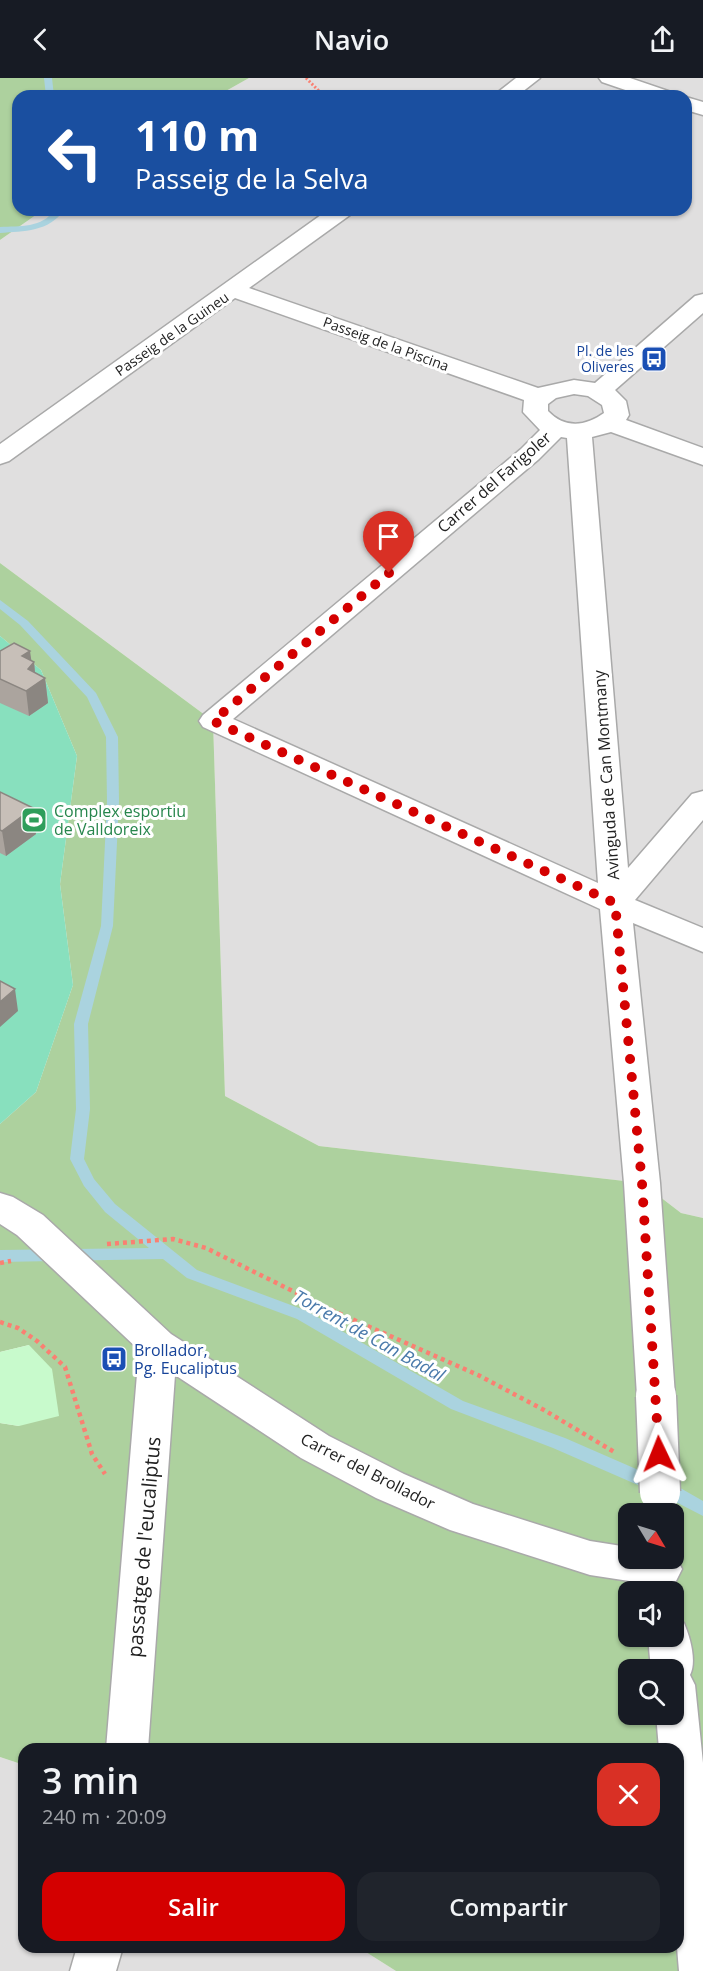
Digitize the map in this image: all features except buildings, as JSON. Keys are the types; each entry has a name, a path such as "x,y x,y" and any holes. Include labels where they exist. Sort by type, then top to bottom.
{"street":[{"path":"512,90 530,78"},
{"path":"609,78 646,90"},
{"name":"Passeig de la Guineu","path":"0,456 334,216"},
{"name":"Passeig de la Piscina","path":"234,290 539,397"},
{"path":"599,392 703,301"},
{"path":"574,387 599,392 611,398 618,406 618,416 603,428 567,430 537,418 534,411 539,397 554,390 574,387"},
{"path":"611,423 703,456"},
{"name":"Carrer del Farigoler","path":"567,430 530,454 213,721 615,903"},
{"name":"Avinguda de Can Montmany","path":"567,430 642,1183 661,1503"},
{"path":"703,801 615,903 703,941"},
{"name":"Carrer del Brollador","path":"0,1206 30,1225 158,1346 315,1447 390,1486 464,1518 590,1558 663,1573"},
{"name":"passatge de l'eucaliptus","path":"128,1743 158,1346"},
{"path":"678,1725 680,1743"},
{"path":"684,1787 702,1971"},
{"path":"93,1971 98,1953"}],"path":[{"path":"306,78 318,90"},
{"path":"104,1244 173,1239 206,1248 336,1312 478,1375 544,1410 624,1459"},
{"path":"0,1263 12,1261"},
{"path":"0,1322 18,1328 37,1341 65,1368 92,1454 110,1482 128,1494 148,1499"}],"shaded area":[{"path":"249,78 703,78 703,1218 681,1213 642,1183 319,1146 225,1096 213,721 0,563 0,240 34,216 692,216 692,90 228,90"},
{"path":"0,1757 18,1763 18,1953 368,1953 396,1971 0,1971"}],"green space":[{"path":"0,78 249,78 228,90 12,90 12,216 34,216 0,240"},
{"path":"0,563 213,721 225,1096 319,1146 642,1183 681,1213 703,1218 703,1971 396,1971 368,1953 684,1953 684,1743 18,1743 18,1763 0,1757 0,1423 19,1426 29,1345 0,1352 0,1124 36,1092 73,985 60,884 77,756 41,670 0,636"},
{"name":"Complex esportiu de Valldoreix","path":"0,636 41,670 77,756 60,884 73,985 36,1092 0,1124"},
{"path":"29,1345 52,1369 59,1416 19,1426 0,1423 0,1352"}],"waterway":[{"name":"Torrent de Can Badal","path":"48,78 49,90"},
{"name":"Torrent de Can Badal","path":"0,230 41,225 56,216"},
{"name":"Torrent de Can Badal","path":"0,603 24,623 92,696 112,737 113,801 107,926 81,1024 83,1109 77,1159 89,1182 110,1208 192,1274 302,1315 457,1405 559,1443 676,1494 703,1509"},
{"path":"0,1256 162,1253"}],"place":[{"name":"Pl. de les Oliveres","path":"654,359"},
{"name":"Complex esportiu de Valldoreix","path":"34,820"},
{"name":"Brollador, Pg. Eucaliptus","path":"114,1359"}],"route":[{"path":"389,573 213,721 615,903 642,1183 659,1454"}]}
